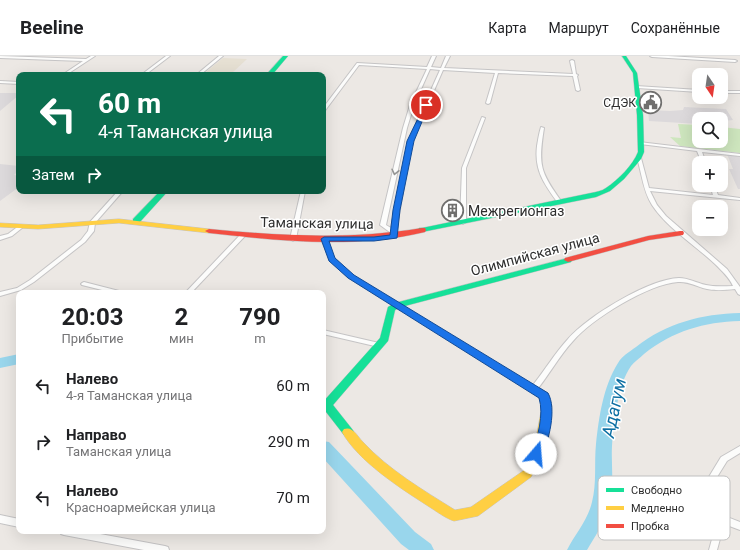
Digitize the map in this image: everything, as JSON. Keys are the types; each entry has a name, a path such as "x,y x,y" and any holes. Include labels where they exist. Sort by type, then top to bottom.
{"main road":[{"path":"272,72 286,56"},
{"path":"624,56 635,73 640,143 639,158"},
{"name":"Таманская улица","path":"0,225 20,227 136,221 243,235 294,239 374,239 593,195 608,190 622,178 639,158"},
{"path":"136,221 161,194"},
{"name":"Олимпийская улица","path":"398,304 487,282 648,238 680,233"},
{"path":"398,304 391,309 385,339 327,404 357,444 392,477 454,516 474,512 527,474 541,444 547,406 544,396 534,389"}],"street":[{"path":"68,72 93,56"},
{"path":"147,72 168,56"},
{"path":"202,72 221,56"},
{"path":"434,56 412,104 382,225 394,234 410,141 448,56"},
{"path":"652,56 735,61"},
{"path":"0,57 86,60"},
{"path":"572,61 578,90"},
{"path":"326,107 358,64 576,75"},
{"path":"488,103 496,72"},
{"path":"0,82 16,83"},
{"path":"637,87 692,91"},
{"path":"728,92 740,92"},
{"path":"463,222 464,168 483,118"},
{"path":"542,128 538,148 540,171 543,180 560,202"},
{"path":"640,143 740,155"},
{"path":"699,150 701,156"},
{"path":"639,158 649,196 656,208 680,233 734,280 739,290"},
{"path":"647,188 740,199"},
{"path":"714,192 716,197"},
{"path":"0,294 19,289 32,281 83,241 91,231 92,223 118,194"},
{"path":"294,239 302,194"},
{"path":"0,238 10,235 20,227"},
{"path":"191,290 243,235"},
{"path":"324,239 332,259 351,277 398,304 534,389 571,339 591,322 638,293 658,283 678,280 714,288 739,290"},
{"path":"84,284 109,290"},
{"path":"326,333 379,346"},
{"path":"714,476 724,459 740,449"},
{"path":"0,519 16,522"},
{"path":"730,523 740,526"},
{"path":"80,534 165,550"},
{"path":"713,550 716,540"}],"shaded area":[{"path":"223,58 247,59 233,72 206,72"},
{"path":"0,93 16,93 16,98 0,111"},
{"path":"684,107 726,109 728,112 692,112 692,124 649,121 648,110 683,110"},
{"path":"728,112 733,120 728,121"},
{"path":"727,154 740,156 740,189 738,189 729,169 733,169"},
{"path":"0,164 16,166 16,173 14,175 16,175 16,189 0,201"}],"green space":[{"path":"678,124 692,125 692,147 680,146 670,137 681,138"},
{"path":"728,128 740,129 740,153 697,148 728,148"}],"waterway":[{"name":"Адагум","path":"604,476 605,437 612,394 619,374 628,360 660,336 685,325 712,319 740,317"},
{"name":"Адагум","path":"0,363 16,360"},
{"name":"Адагум","path":"326,450 366,495 408,538 424,550"},
{"name":"Адагум","path":"577,550 598,513"}],"traffic: fast":[{"path":"272,72 286,56"},
{"path":"422,230 593,195 608,190 622,178 639,158 641,152 640,115 635,73 624,56"},
{"path":"136,221 161,194"},
{"path":"348,432 327,405 385,339 391,309 398,305 568,260"}],"traffic: slow":[{"path":"0,225 38,227 119,221 209,231"},
{"path":"348,432 371,458 397,479 425,498 454,516 474,512 527,474 541,444 547,406 544,396 534,389"}],"traffic: jam":[{"path":"209,231 289,238 342,239 369,238 422,230"},
{"path":"568,260 648,238 680,233"}],"place":[{"name":"СДЭК","path":"651,103"},
{"name":"Межрегионгаз","path":"453,211"}],"route":[{"path":"426,105 410,141 397,210 396,225 393,232 395,236 374,239 324,239 332,259 351,277 398,304 544,396 547,406 541,444 536,454"}]}
